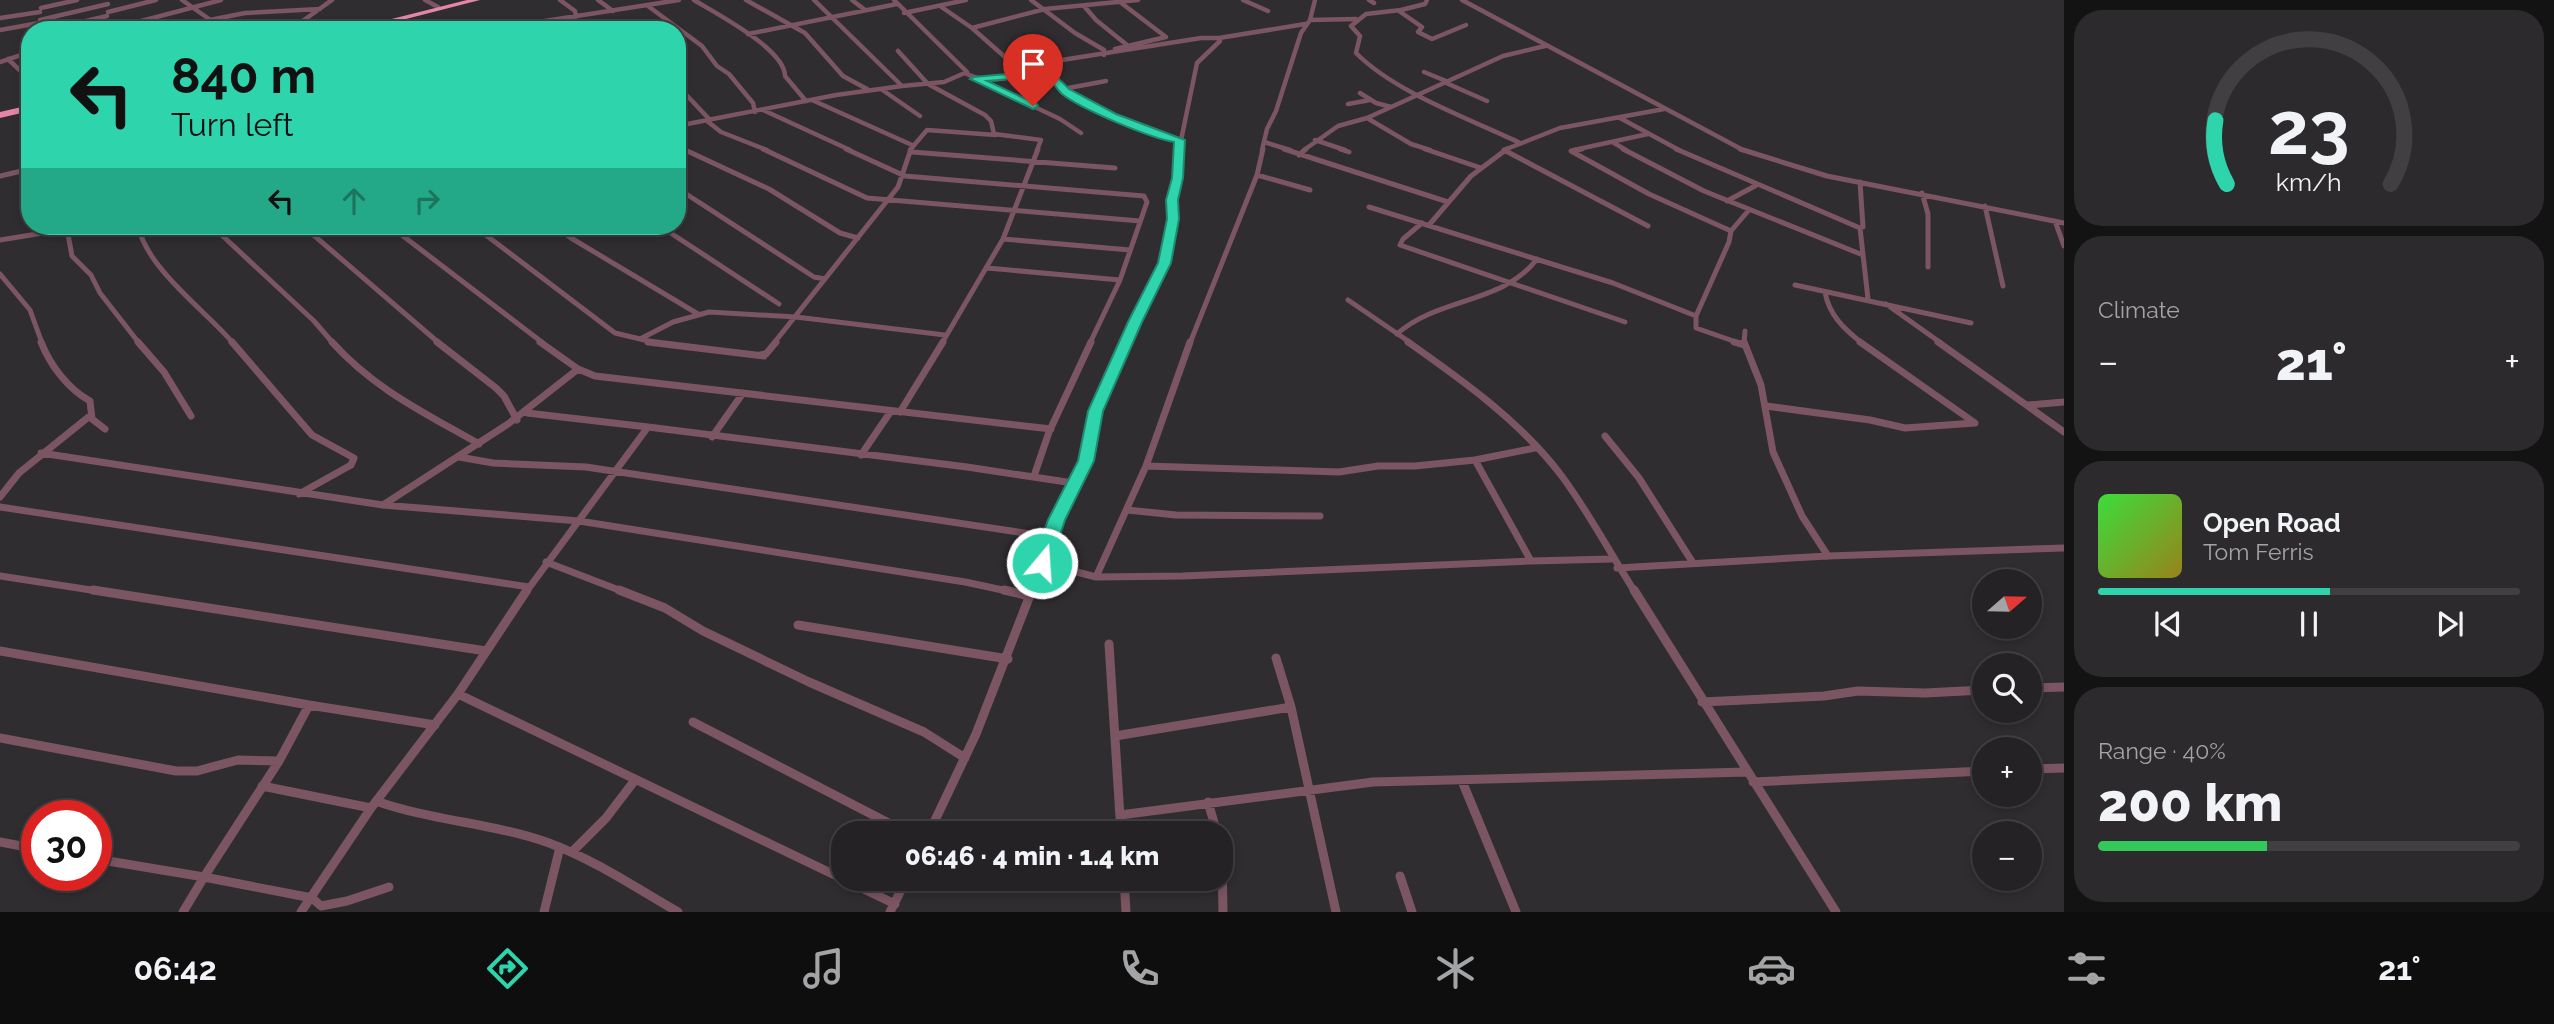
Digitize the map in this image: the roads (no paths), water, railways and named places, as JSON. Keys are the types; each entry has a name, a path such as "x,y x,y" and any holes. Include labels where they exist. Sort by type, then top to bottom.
{"highway":[{"path":"380,21 466,0"},
{"path":"389,21 476,0"},
{"path":"0,113 21,114"}],"street":[{"path":"42,0 39,21 108,2 108,21"},
{"path":"0,18 77,0"},
{"path":"182,0 210,20 245,13 320,9"},
{"path":"152,21 221,0"},
{"path":"302,21 332,0"},
{"path":"425,0 438,7"},
{"path":"561,0 575,11 576,16"},
{"path":"598,0 614,11"},
{"path":"545,21 679,0"},
{"path":"694,0 769,50 785,70 785,76 809,100 912,148 1115,168"},
{"path":"746,0 810,37 855,89"},
{"path":"814,0 902,86"},
{"path":"852,0 865,10"},
{"path":"904,13 965,0"},
{"path":"1031,0 1068,30 1104,53"},
{"path":"972,27 1045,9 1138,0"},
{"path":"1243,0 1268,11"},
{"path":"1096,577 1146,467 1200,314 1257,174 1264,142 1315,0"},
{"path":"1028,72 1039,64 1104,53 1219,38 1308,22 1356,19 1370,13 1399,11 1425,4 1427,0"},
{"path":"1462,0 1725,142 1766,159 1860,182 2064,223"},
{"path":"82,21 159,1"},
{"path":"1119,1 1152,29 1166,37 1161,40"},
{"path":"748,34 832,18 895,2 974,79 1060,119 1081,133"},
{"path":"648,6 669,21"},
{"path":"940,6 972,27 1014,65 1028,72"},
{"path":"1084,6 1096,20 1127,45"},
{"path":"1399,11 1422,27 1418,32 1420,35 1432,39 1466,25"},
{"path":"1356,19 1352,26 1360,36 1356,50 1370,67 1418,94 1521,143"},
{"path":"0,30 21,25"},
{"path":"687,34 702,46 718,66 731,75 753,103 755,111"},
{"path":"935,821 1008,659 1051,537 1073,483 1086,461 1096,411 1135,322 1165,263 1173,219 1172,200 1180,140 1197,64 1219,38"},
{"path":"1104,53 1127,45 1161,40 1173,42"},
{"path":"1299,155 1315,140 1349,120 1367,118 1503,56 1546,46"},
{"path":"898,51 928,85 985,115 997,135"},
{"path":"0,64 21,56"},
{"path":"10,61 21,71"},
{"path":"1045,66 1063,89 1113,116 1165,138 1180,140"},
{"path":"957,78 974,79 1028,72 1051,74"},
{"path":"1424,72 1487,101"},
{"path":"686,125 855,89 928,85 967,74"},
{"path":"1063,89 1105,80"},
{"path":"878,89 920,116"},
{"path":"686,92 695,107 721,132 766,149 867,198 1140,222"},
{"path":"1360,93 1391,107"},
{"path":"1348,104 1371,100"},
{"path":"1625,322 1401,245 1402,239 1425,224 1481,168 1504,150 1556,131 1665,109"},
{"path":"763,110 902,175 1144,196 1147,202 1120,280 1051,429 1034,476"},
{"path":"1367,118 1411,144 1481,168"},
{"path":"1620,118 1755,186 1860,228"},
{"path":"760,355 766,354 885,200 898,187 912,148 927,130 1048,140"},
{"path":"1649,134 1572,151 1649,194 1731,230"},
{"path":"861,455 895,411 988,268 1003,239 1040,143 1038,139"},
{"path":"1315,140 1349,152"},
{"path":"1264,142 1448,202"},
{"path":"1614,143 1652,166 1748,211 1863,255"},
{"path":"686,150 769,189 831,228 858,238"},
{"path":"1504,150 1648,226"},
{"path":"0,176 21,171"},
{"path":"1257,174 1310,190"},
{"path":"1860,182 1863,228 1860,228 1868,299"},
{"path":"1727,201 1755,186"},
{"path":"1922,193 1927,214 1928,267"},
{"path":"686,194 814,277 825,279"},
{"path":"1986,206 2003,286"},
{"path":"1368,207 1614,284 1696,316"},
{"path":"1744,345 1696,328 1696,316 1706,299 1710,280 1729,242 1731,230 1748,211"},
{"path":"2055,222 2064,246"},
{"path":"0,240 30,235"},
{"path":"66,235 72,256 91,275 100,293 127,329 164,372 191,416"},
{"path":"140,235 164,272 214,321 312,435 355,460 351,465 299,494"},
{"path":"220,235 314,321 354,367 379,386 480,444"},
{"path":"313,235 402,314 496,388 504,396 517,420"},
{"path":"401,235 578,369 596,376 1051,429"},
{"path":"486,235 615,332 654,343 768,356"},
{"path":"567,235 698,314"},
{"path":"673,235 796,317"},
{"path":"1003,239 1130,250"},
{"path":"1397,334 1429,314 1511,283 1532,269 1537,259"},
{"path":"988,268 1120,280"},
{"path":"0,274 30,310 47,358 76,394 90,401 92,419 104,429"},
{"path":"1795,285 1970,323"},
{"path":"1766,406 1905,428 1975,423 1884,360 1847,329 1829,309 1825,292"},
{"path":"1348,300 1460,382 1535,448 1561,475 1836,912"},
{"path":"1886,304 2064,432"},
{"path":"642,338 673,322 709,312 796,317 945,335"},
{"path":"1745,331 1744,345 1753,362 1766,406 1773,452 1802,516 1828,556"},
{"path":"383,505 517,420 578,369"},
{"path":"712,437 743,393"},
{"path":"2027,405 2064,402"},
{"path":"527,413 1073,483"},
{"path":"0,497 19,473 41,453 91,415"},
{"path":"301,912 373,805 458,694 546,562 648,427"},
{"path":"1605,436 1639,478 1693,563"},
{"path":"1146,467 1339,472 1378,466 1415,466 1475,460 1535,448"},
{"path":"41,453 383,505 579,521 951,580 1030,596"},
{"path":"459,457 494,463 586,467 1051,537"},
{"path":"1475,460 1531,561"},
{"path":"0,507 529,587"},
{"path":"1127,510 1176,515 1320,516"},
{"path":"1618,568 1828,556 2064,548"},
{"path":"1042,563 1096,577 1160,577 1612,559"},
{"path":"546,562 665,608 703,631 808,682 924,732 965,758"},
{"path":"0,576 486,650"},
{"path":"798,625 1008,659"},
{"path":"1109,645 1120,821"},
{"path":"0,651 435,725"},
{"path":"1276,658 1291,707 1336,912"},
{"path":"2042,688 2064,687"},
{"path":"1702,702 1824,696 1858,691 1924,693 1972,691"},
{"path":"458,694 892,908 900,891"},
{"path":"183,912 279,761 309,705"},
{"path":"1115,736 1291,707"},
{"path":"692,722 885,821"},
{"path":"0,738 176,771 197,771 237,760 279,761"},
{"path":"2042,769 2064,768"},
{"path":"1120,815 1373,782 1746,772"},
{"path":"1753,782 1972,772"},
{"path":"572,852 606,818 635,780"},
{"path":"1462,781 1516,912"},
{"path":"262,786 530,837 572,852 678,912"},
{"path":"1208,802 1214,821"},
{"path":"0,842 21,846"},
{"path":"544,912 559,848"},
{"path":"112,862 312,898 321,906 389,887"},
{"path":"1400,876 1412,912"},
{"path":"1125,891 1126,912"},
{"path":"1223,891 1223,912"}]}
